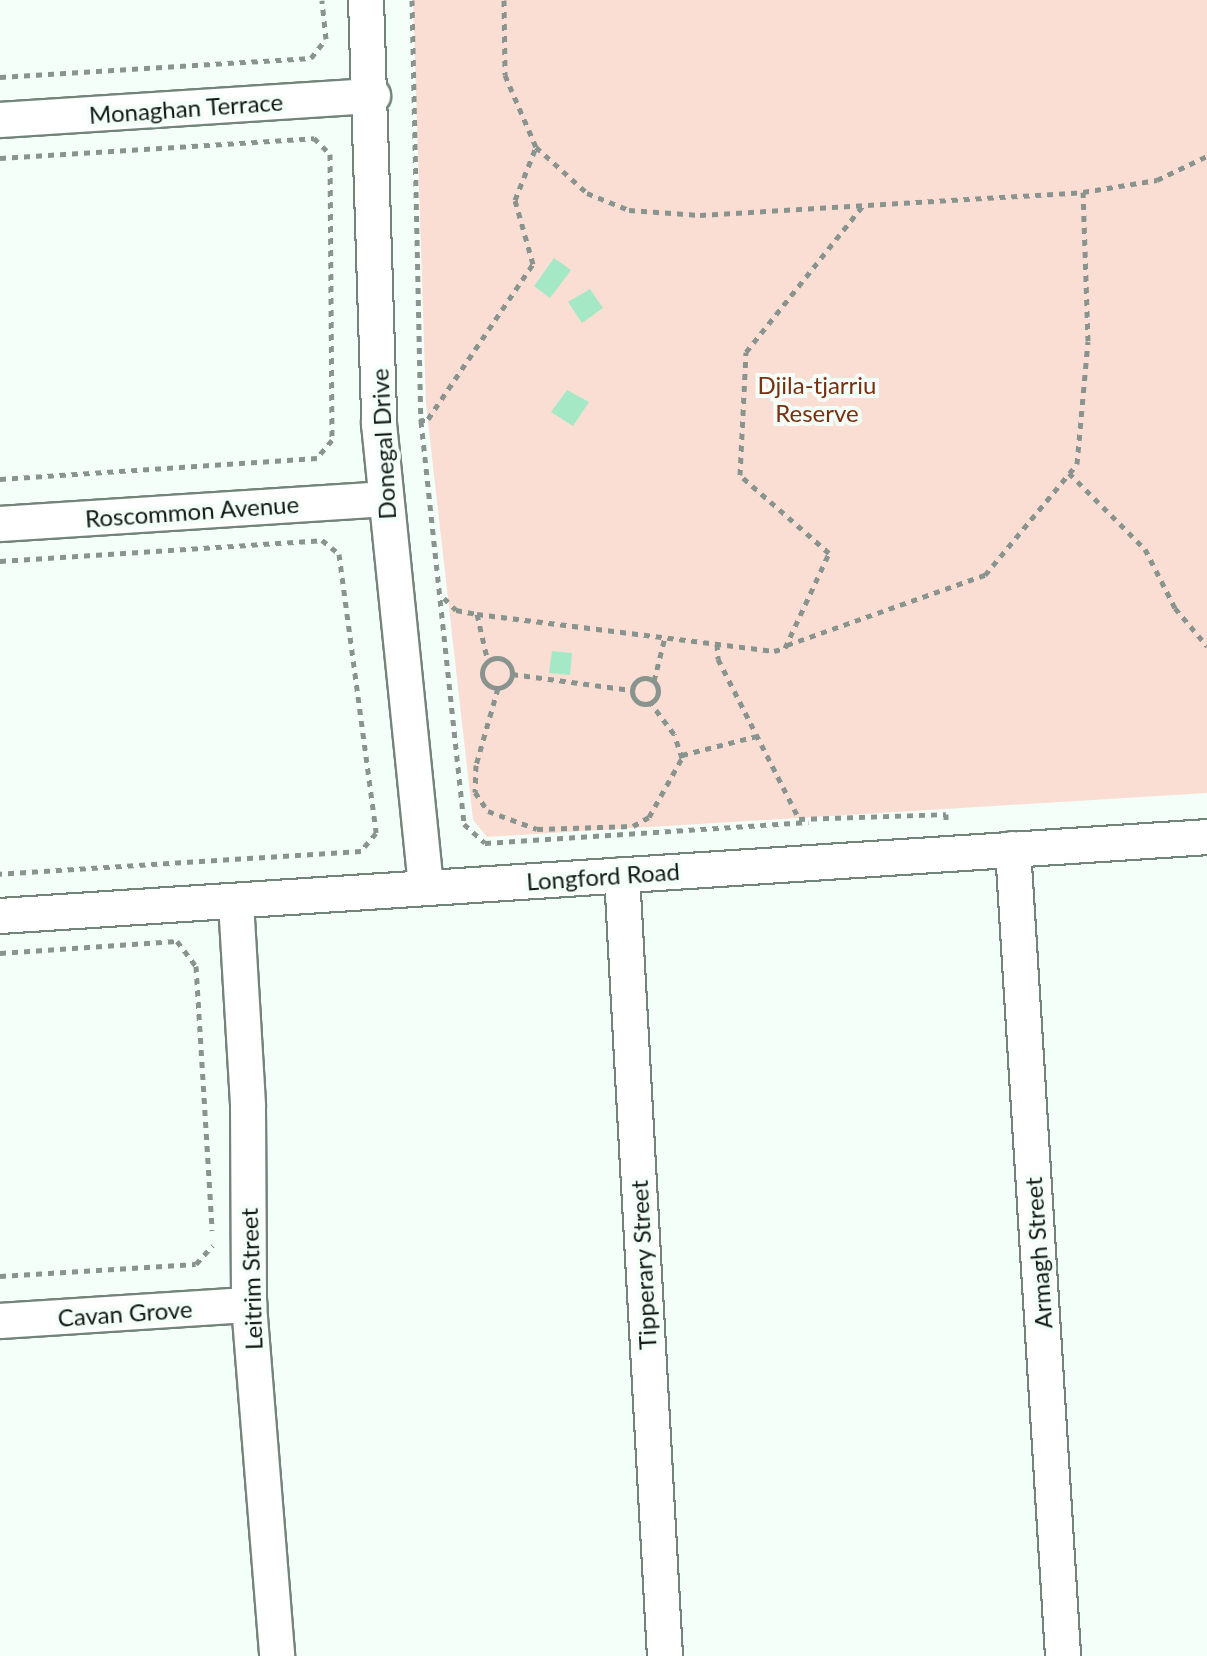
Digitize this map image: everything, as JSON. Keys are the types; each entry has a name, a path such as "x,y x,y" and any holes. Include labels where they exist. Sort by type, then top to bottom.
{"street":[{"name":"Donegal Drive","path":"366,0 373,96 379,424 426,887"},
{"name":"Monaghan Terrace","path":"0,120 373,96"},
{"name":"Roscommon Avenue","path":"0,524 385,499"},
{"name":"Longford Road","path":"0,916 1207,837"},
{"name":"Armagh Street","path":"1013,849 1063,1656"},
{"name":"Tipperary Street","path":"622,875 665,1656"},
{"name":"Leitrim Street","path":"236,902 248,1107 249,1305 277,1656"},
{"name":"Cavan Grove","path":"0,1321 249,1305"}],"path":[{"path":"0,77 311,58 326,39 322,0"},
{"path":"412,0 421,421 443,597 442,649 464,824 485,843 946,814 949,854"},
{"path":"504,0 503,65 514,107 536,147 587,193 638,212 700,215 1083,192 1157,180 1207,156"},
{"path":"0,158 314,138 330,154 332,440 317,458 0,479"},
{"path":"379,424 428,419 533,264 515,200 536,147"},
{"path":"443,597 456,610 477,614 774,651 985,575 1077,464 1088,341 1083,192"},
{"path":"787,645 829,553 740,475 746,352 864,204"},
{"path":"1069,473 1145,549 1175,608 1207,646"},
{"path":"0,561 322,540 339,554 376,833 361,851 0,874"},
{"path":"477,614 488,662 483,679 498,688"},
{"path":"651,703 658,693 654,681 665,637"},
{"path":"717,644 716,655 799,819 808,822"},
{"path":"488,662 504,660 512,674"},
{"path":"512,674 498,688 476,765 475,792 484,808 514,823 556,831 638,825 671,785 682,755"},
{"path":"512,674 631,690"},
{"path":"631,690 639,679 654,681"},
{"path":"631,690 636,701 651,703"},
{"path":"651,703 682,755"},
{"path":"682,755 757,736"},
{"path":"0,953 177,941 196,966 213,1247 196,1264 0,1276"}],"green space":[{"name":"Djila-tjarriu Reserve","path":"413,0 1207,0 1207,793 487,837 473,820 426,404"}],"building":[{"path":"554,258 571,270 550,298 534,286"},
{"path":"590,289 603,308 582,323 568,302"},
{"path":"567,390 589,402 573,426 551,412"},
{"path":"552,651 572,653 570,675 549,673"}]}
